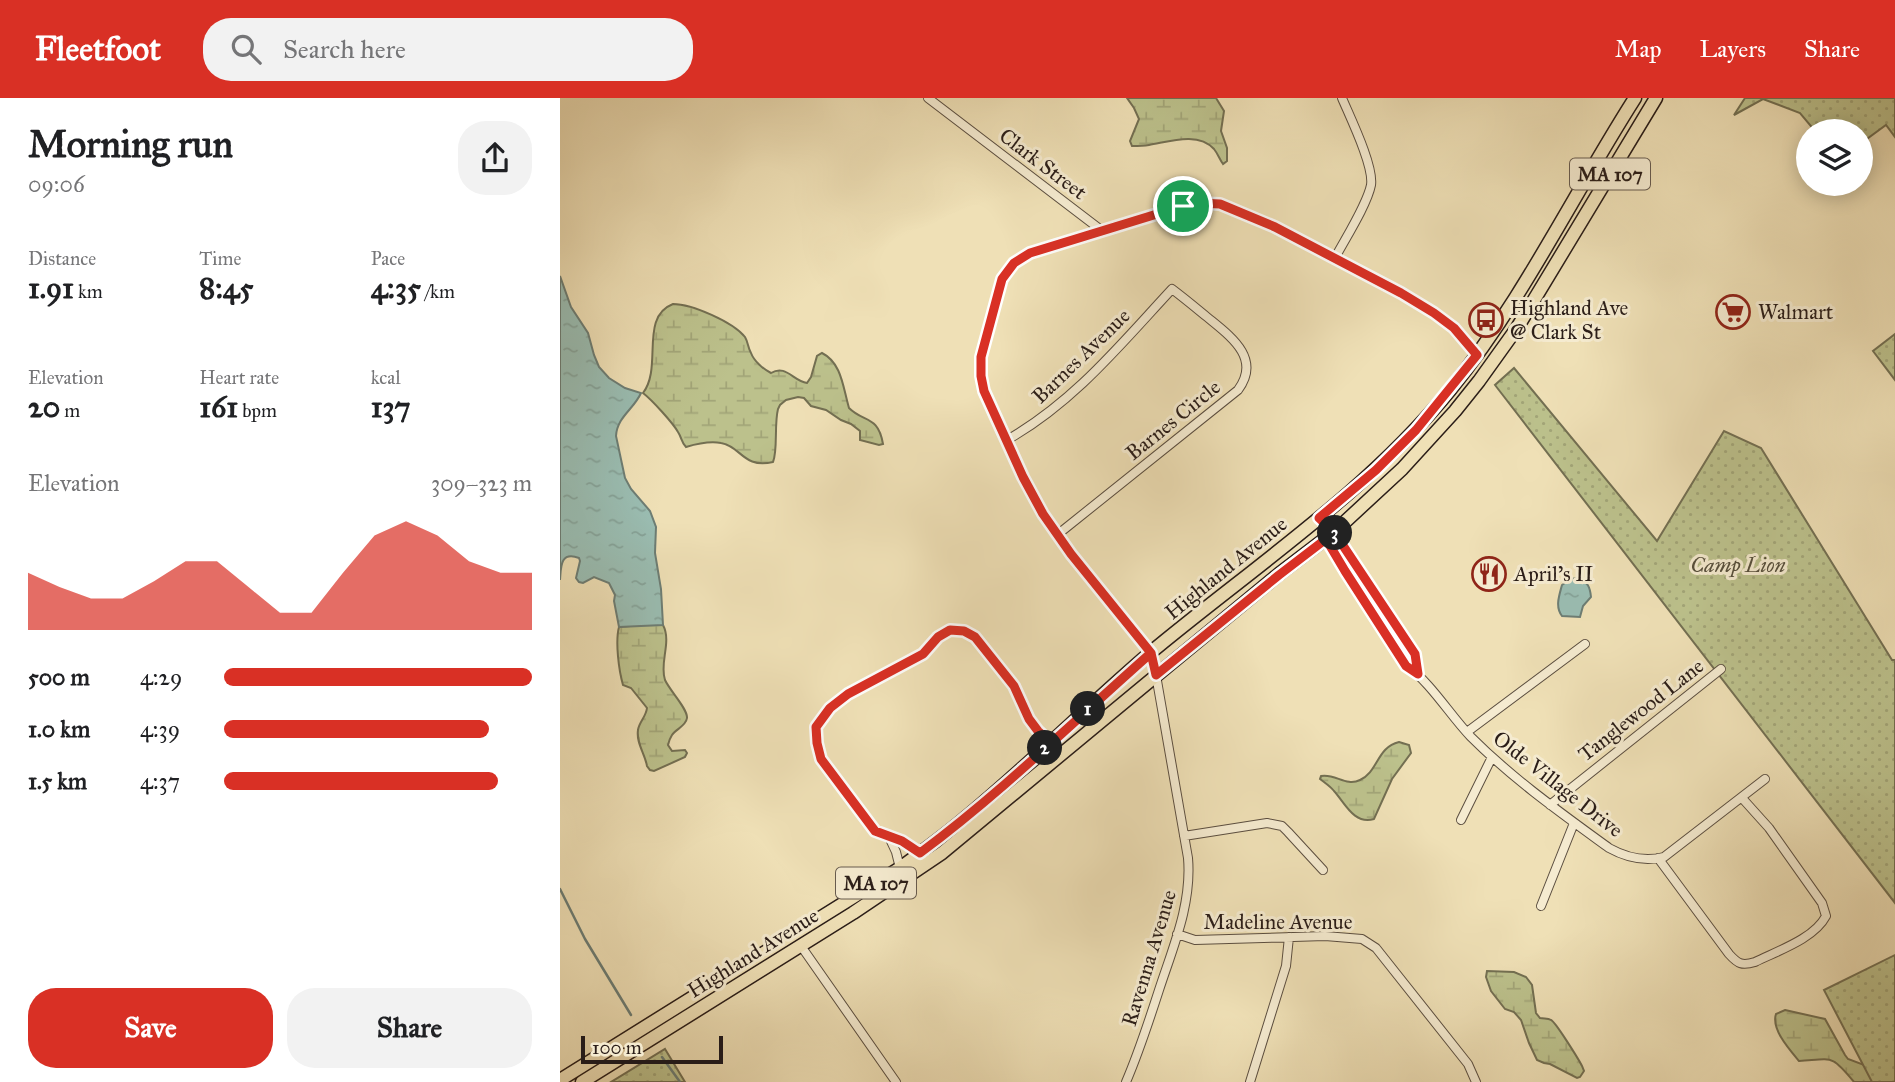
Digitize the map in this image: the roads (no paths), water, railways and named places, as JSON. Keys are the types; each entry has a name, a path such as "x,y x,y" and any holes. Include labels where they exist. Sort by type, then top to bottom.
{"main road":[{"name":"Highland Avenue","path":"560,1080 900,868 964,819 1151,653 1376,470 1416,430 1477,355 1517,296 1635,98"},
{"name":"Highland Avenue","path":"582,1082 801,946 942,853 1330,535 1410,462 1455,411 1517,328 1656,98"}],"street":[{"name":"Clark Street","path":"928,98 1101,230"},
{"path":"1335,258 1371,184 1368,163 1342,98"},
{"path":"1151,653 1057,535 1034,499 984,391 980,366 983,345 1002,279 1014,263 1030,253 1101,230 1183,206 1211,203 1275,227 1401,293 1441,317 1477,355"},
{"name":"Barnes Avenue","path":"1007,440 1066,400 1172,289"},
{"name":"Barnes Circle","path":"1057,535 1241,386 1246,367 1240,348 1172,289"},
{"name":"Olde Village Drive","path":"1319,518 1415,654 1418,674"},
{"name":"Olde Village Drive","path":"1330,535 1345,571 1406,666 1418,674 1492,757 1550,805 1609,848 1633,859 1658,858"},
{"path":"920,853 902,841 875,831 821,759 816,727 830,708 848,694 923,654 938,637 950,630 964,631 975,637 1014,686 1029,719 1051,743"},
{"path":"1467,732 1585,644"},
{"name":"Ravenna Avenue","path":"1126,1082 1177,934 1189,886 1184,836 1151,653"},
{"name":"Tanglewood Lane","path":"1550,805 1721,669"},
{"path":"1461,820 1492,757"},
{"path":"1742,798 1769,828 1822,903 1826,916 1809,935 1746,965 1740,964 1729,954 1658,858 1671,853 1765,779"},
{"path":"1541,906 1574,823"},
{"path":"1184,836 1255,824 1275,824 1282,826 1323,870"},
{"path":"889,837 900,868"},
{"name":"Madeline Avenue","path":"1177,934 1195,940 1325,936 1369,942 1468,1065 1476,1082"},
{"path":"1250,1082 1286,966 1289,937"},
{"path":"801,946 897,1082"}],"water":[{"path":"560,276 571,307 588,333 599,367 609,378 625,388 641,393 619,424 616,436 625,478 650,511 656,527 655,553 663,625 619,627 615,595 609,583 594,577 583,583 579,582 576,578 579,558 565,558 561,565 560,580"},
{"path":"1578,578 1588,585 1591,597 1583,606 1580,617 1562,616 1558,605 1562,585"}],"waterway":[{"path":"560,889 585,939 631,1015"},
{"path":"662,1057 680,1082"}],"place":[{"name":"Walmart","path":"1733,312"},
{"name":"Highland Ave @ Clark St","path":"1486,320"},
{"name":"April's II","path":"1489,574"}],"park label":[{"name":"Camp Lion","path":"1738,565"}]}
